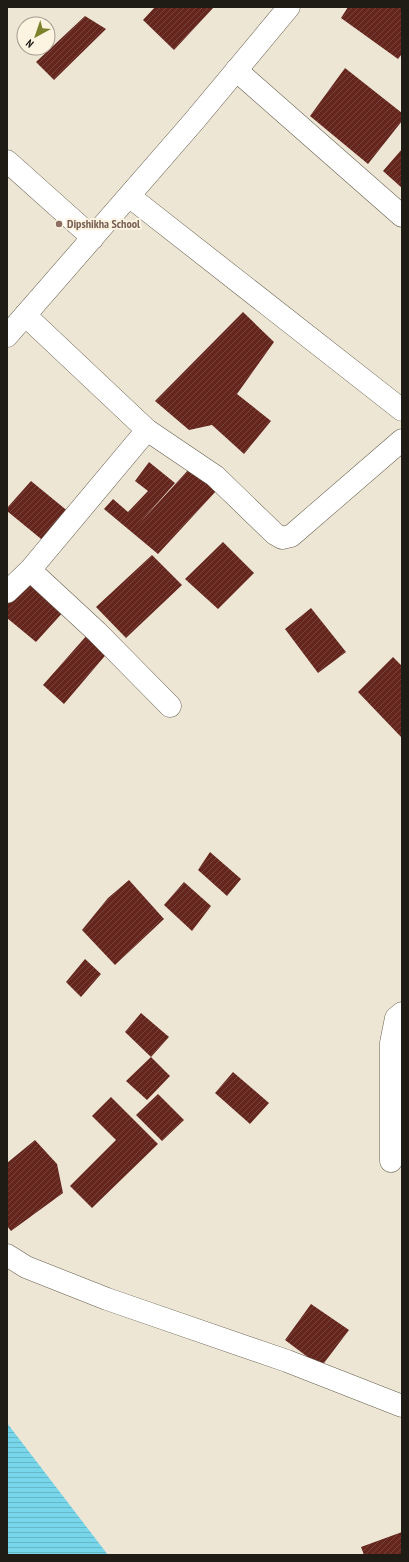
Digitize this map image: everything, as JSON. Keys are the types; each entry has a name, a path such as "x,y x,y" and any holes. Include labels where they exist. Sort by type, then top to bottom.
{"street":[{"path":"7,336 129,196 289,7"},
{"path":"236,70 402,216"},
{"path":"7,161 93,238"},
{"path":"129,196 402,410"},
{"path":"25,315 147,430 215,476 275,534 282,538 291,536 402,440"},
{"path":"7,592 30,570 147,430"},
{"path":"30,570 97,632 170,706"},
{"path":"391,1161 391,1043 396,1018 402,1013"},
{"path":"7,1255 26,1267 107,1299 287,1361 402,1406"}],"water":[{"path":"7,1423 108,1555 7,1555"}],"building":[{"path":"155,7 214,7 174,50 143,20"},
{"path":"348,7 402,7 402,54 398,59 341,18"},
{"path":"85,16 106,29 54,80 36,62 42,56 56,56 56,43"},
{"path":"345,68 402,113 402,121 368,164 310,116"},
{"path":"402,149 402,188 383,171"},
{"path":"243,312 274,342 237,394 271,421 244,454 212,425 189,430 155,401"},
{"path":"149,462 175,483 137,526 190,468 217,490 158,554 104,509 113,499 128,512 148,491 135,481"},
{"path":"31,481 70,513 46,543 7,511 7,508"},
{"path":"223,542 254,573 218,609 185,579"},
{"path":"152,555 182,585 126,638 96,607"},
{"path":"30,577 65,610 36,642 7,618 7,602"},
{"path":"311,608 346,652 318,673 285,629"},
{"path":"88,634 109,651 64,704 43,685"},
{"path":"393,657 402,666 402,738 358,692"},
{"path":"210,852 241,879 227,896 198,870"},
{"path":"129,880 164,919 115,965 82,930 108,898"},
{"path":"184,882 211,906 192,931 164,905"},
{"path":"85,959 101,974 81,997 66,982"},
{"path":"141,1013 169,1037 151,1057 125,1032"},
{"path":"151,1057 170,1076 147,1100 126,1081"},
{"path":"233,1072 269,1103 250,1124 215,1093"},
{"path":"158,1094 184,1120 162,1141 136,1115"},
{"path":"111,1097 158,1144 92,1208 70,1186 116,1140 92,1116"},
{"path":"35,1140 57,1164 63,1193 11,1231 7,1226 7,1163"},
{"path":"311,1304 349,1330 321,1367 285,1340"},
{"path":"402,1532 402,1555 364,1555 361,1547"}],"place":[{"name":"Dipshikha School","path":"59,224"}]}
